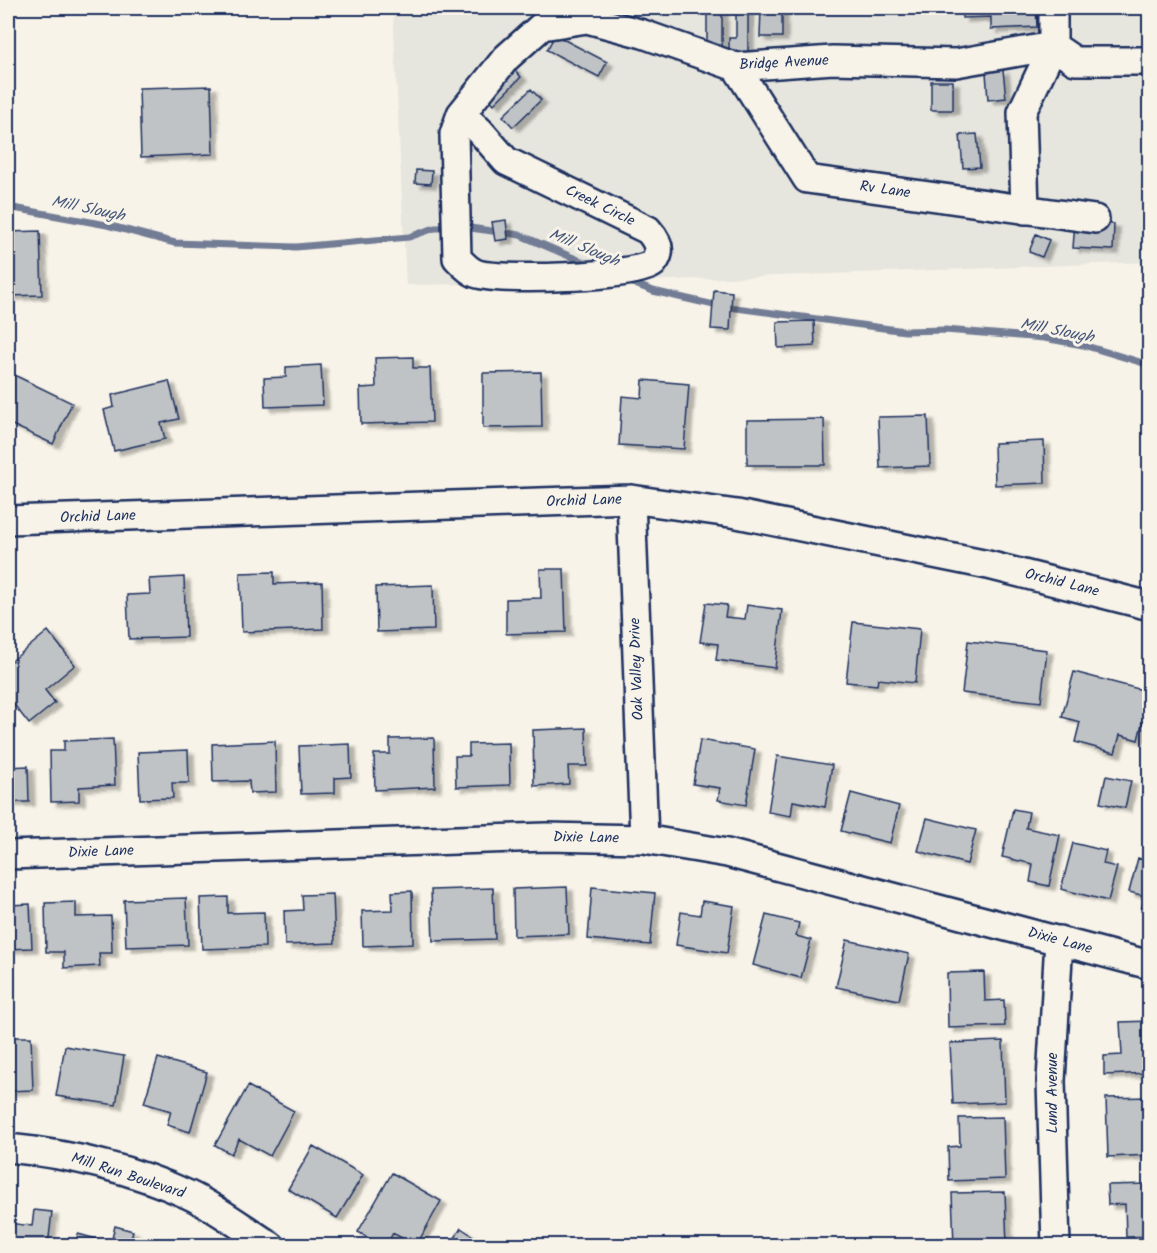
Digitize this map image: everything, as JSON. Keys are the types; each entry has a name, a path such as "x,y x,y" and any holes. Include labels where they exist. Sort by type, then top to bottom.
{"street":[{"path":"1025,210 1022,112 1053,46 1053,8"},
{"name":"Bridge Avenue","path":"461,114 506,58 542,26 587,19 643,34 736,67 833,60 956,63 1053,46"},
{"path":"1053,46 1075,61 1149,62"},
{"name":"Rv Lane","path":"736,67 807,179 1095,219"},
{"name":"Creek Circle","path":"461,114 480,131 506,161 648,230 657,241 658,254 652,264 639,270 511,278 475,274 457,258 454,134 461,114"},
{"name":"Orchid Lane","path":"8,520 631,499 737,514 942,556 1149,606"},
{"name":"Oak Valley Drive","path":"631,499 644,839"},
{"name":"Dixie Lane","path":"8,855 546,837 644,839 727,853 1149,965"},
{"name":"Lund Avenue","path":"1056,1245 1051,1081 1059,940"},
{"name":"Mill Run Boulevard","path":"8,1148 56,1153 151,1181 190,1196 271,1245"}],"shaded area":[{"path":"393,8 591,8 496,52 443,117 446,119 471,284 406,285"},
{"path":"591,8 1041,8 1040,37 955,51 743,55 741,52 735,54"},
{"path":"1066,8 1149,8 1149,50 1079,49 1066,41"},
{"path":"586,30 639,44 727,76 796,185 1013,221 1106,232 1110,209 1038,200 1035,114 1058,64 1149,73 1149,262 645,281 670,240 654,219 515,152 478,113 516,66 548,37"},
{"path":"1032,62 1012,196 815,169 757,77"},
{"path":"467,135 630,233 644,245 645,252 635,260 512,267 481,263 470,253"}],"building":[{"path":"707,8 722,8 722,54 707,54"},
{"path":"736,8 748,8 748,52 729,52 729,38 736,38"},
{"path":"761,8 782,8 782,37 760,37"},
{"path":"962,8 1036,8 1037,27 991,29 991,17 962,18"},
{"path":"1150,8 1150,40 1144,39"},
{"path":"555,35 607,62 599,77 547,50"},
{"path":"512,67 521,77 494,104 484,93"},
{"path":"1003,70 1006,98 988,100 986,72"},
{"path":"931,81 953,81 953,110 931,110"},
{"path":"211,86 213,154 141,157 139,88"},
{"path":"531,89 541,100 513,127 503,116"},
{"path":"977,134 980,167 963,168 960,135"},
{"path":"416,170 432,171 431,184 415,183"},
{"path":"506,220 508,239 495,241 492,222"},
{"path":"1075,222 1114,224 1113,250 1073,248"},
{"path":"40,231 42,295 8,296 8,232"},
{"path":"1036,234 1049,240 1042,257 1029,252"},
{"path":"714,290 732,292 730,330 711,329"},
{"path":"814,321 815,346 778,348 777,322"},
{"path":"413,357 413,368 430,368 432,422 361,424 360,388 376,387 375,358"},
{"path":"321,365 323,405 265,407 264,378 286,377 286,367"},
{"path":"8,372 72,403 53,444 8,423"},
{"path":"541,372 542,427 483,428 483,373"},
{"path":"643,380 689,384 684,449 619,445 622,396 642,398"},
{"path":"169,381 179,419 161,423 165,439 114,451 104,410 114,407 112,395"},
{"path":"928,416 930,466 880,468 878,417"},
{"path":"824,419 825,465 747,465 747,420"},
{"path":"1044,441 1045,483 995,485 994,443"},
{"path":"540,569 564,569 566,632 506,634 506,599 541,598"},
{"path":"274,572 274,584 322,582 323,629 242,632 240,573"},
{"path":"184,577 186,637 129,639 127,595 150,594 149,579"},
{"path":"433,585 434,630 377,632 376,587"},
{"path":"706,603 727,605 725,617 745,619 747,605 782,610 775,668 716,660 718,644 700,642"},
{"path":"853,622 920,629 915,683 878,679 877,685 846,682"},
{"path":"48,631 75,665 45,690 55,703 29,724 8,697 8,664"},
{"path":"968,641 1047,650 1041,702 962,693"},
{"path":"1074,672 1150,692 1138,740 1120,735 1115,753 1075,742 1080,722 1062,717"},
{"path":"586,728 587,766 568,766 569,784 534,786 533,730"},
{"path":"434,738 435,787 375,790 374,754 390,754 390,739"},
{"path":"113,739 115,785 79,787 79,801 51,802 50,751 64,751 64,741"},
{"path":"700,740 755,749 746,805 718,800 720,788 693,784"},
{"path":"275,741 276,792 250,793 249,781 213,782 212,744"},
{"path":"509,743 510,785 456,787 455,756 469,756 469,744"},
{"path":"350,744 351,777 335,778 335,793 301,794 299,746"},
{"path":"188,750 189,783 172,783 173,798 140,799 138,752"},
{"path":"777,756 832,765 825,807 793,801 791,816 768,812"},
{"path":"28,766 29,802 8,802 8,767"},
{"path":"1106,776 1131,781 1125,808 1100,803"},
{"path":"851,793 899,806 890,843 841,831"},
{"path":"1013,809 1029,812 1026,828 1060,835 1049,886 1030,882 1033,864 1002,857"},
{"path":"927,818 976,830 967,864 918,851"},
{"path":"1073,843 1106,851 1103,864 1117,867 1108,901 1061,889"},
{"path":"1138,858 1150,862 1150,912 1141,910 1145,896 1129,892"},
{"path":"567,887 569,934 514,936 513,889"},
{"path":"592,887 655,893 650,945 588,939"},
{"path":"493,888 495,939 433,941 431,890"},
{"path":"412,891 413,944 363,946 362,911 393,910 392,892"},
{"path":"333,894 335,943 285,945 284,911 303,910 302,895"},
{"path":"228,897 228,913 264,912 265,947 202,949 200,898"},
{"path":"186,898 188,945 126,947 124,900"},
{"path":"702,901 734,906 727,953 676,945 681,912 700,915"},
{"path":"76,902 76,917 111,916 112,953 99,953 100,966 64,968 64,952 46,952 45,903"},
{"path":"30,904 32,948 8,949 8,905"},
{"path":"766,915 799,923 796,936 811,940 801,978 753,965"},
{"path":"847,940 909,954 899,1000 836,987"},
{"path":"984,972 985,1001 1004,1000 1005,1026 948,1028 947,973"},
{"path":"1150,1021 1150,1073 1104,1075 1104,1056 1122,1055 1120,1022"},
{"path":"8,1037 31,1037 33,1090 8,1091"},
{"path":"1003,1041 1005,1102 953,1104 950,1043"},
{"path":"65,1046 124,1056 116,1105 56,1096"},
{"path":"158,1058 207,1072 190,1132 167,1125 171,1111 144,1103"},
{"path":"248,1086 294,1111 270,1156 239,1139 231,1154 215,1145"},
{"path":"1150,1097 1150,1155 1108,1157 1106,1098"},
{"path":"1003,1117 1005,1179 949,1181 948,1147 960,1146 959,1118"},
{"path":"313,1146 363,1175 337,1218 288,1189"},
{"path":"392,1173 441,1201 416,1246 393,1233 386,1246 382,1246 358,1232"},
{"path":"1150,1184 1150,1236 1126,1237 1125,1204 1108,1205 1107,1185"},
{"path":"1005,1192 1007,1246 954,1246 952,1193"},
{"path":"34,1210 52,1212 48,1246 8,1246 8,1223 32,1226"},
{"path":"115,1226 133,1231 129,1246 75,1246 78,1234 111,1243"},
{"path":"461,1228 488,1246 450,1246"}],"waterway":[{"name":"Mill Slough","path":"8,207 107,225 175,243 296,247 409,237 435,228 452,228"},
{"name":"Mill Slough","path":"463,227 520,235 590,265"},
{"name":"Mill Slough","path":"627,281 653,291 714,305 905,331 945,330 1044,338 1083,345 1150,365"}]}
